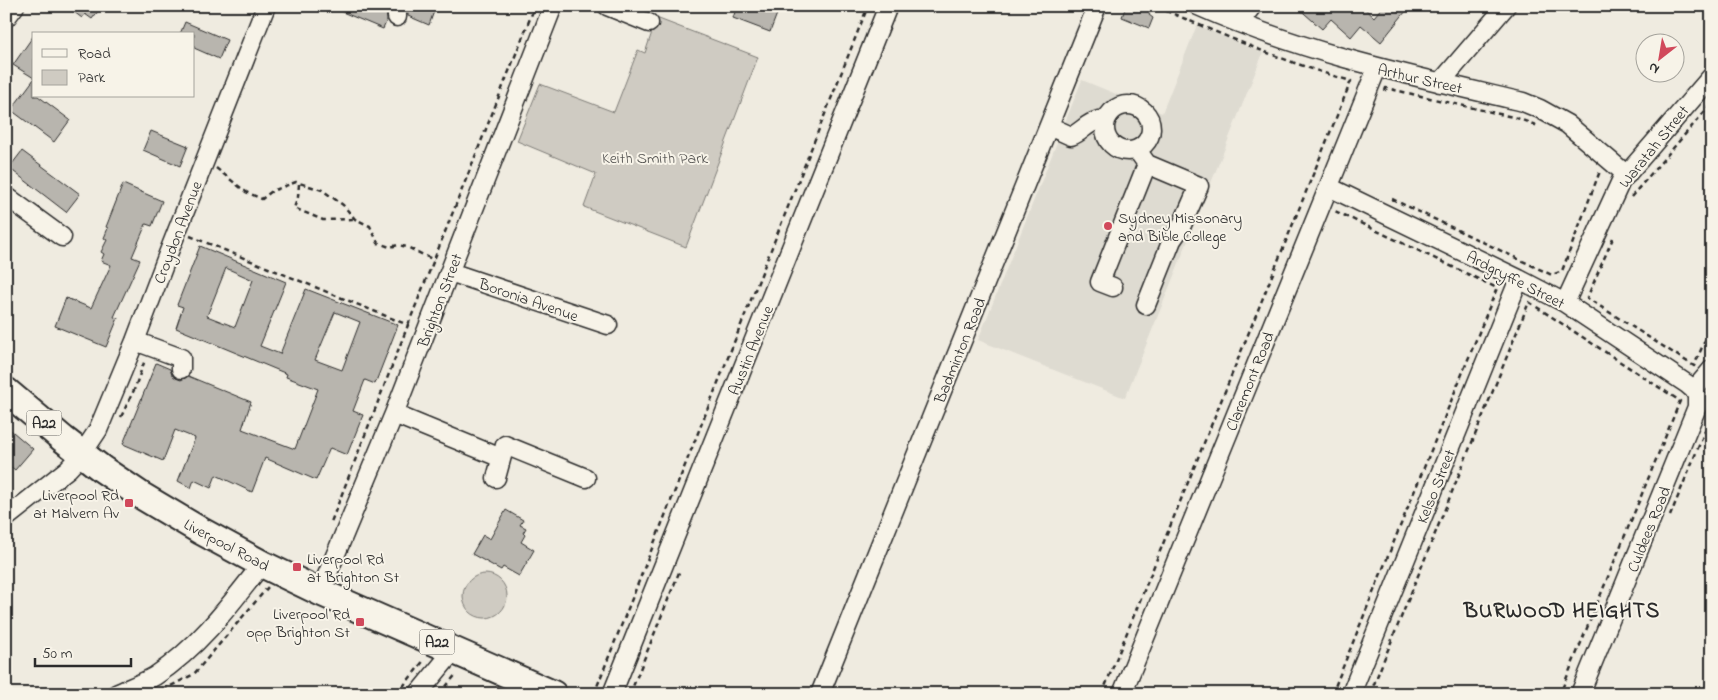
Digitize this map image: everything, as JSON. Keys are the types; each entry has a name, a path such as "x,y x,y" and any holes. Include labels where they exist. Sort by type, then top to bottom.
{"highway":[{"name":"Liverpool Road","path":"6,390 82,454 149,501 262,564 456,661 553,694"}],"street":[{"path":"6,18 15,6"},
{"name":"Croydon Avenue","path":"6,518 68,469 82,454 98,430 135,341 266,6"},
{"name":"Brighton Street","path":"320,592 394,414 553,6"},
{"path":"607,6 649,23"},
{"name":"Austin Avenue","path":"612,694 888,6"},
{"name":"Badminton Road","path":"820,694 1097,6"},
{"name":"Arthur Street","path":"1198,6 1285,41 1377,68 1522,102 1540,108 1567,124 1627,174"},
{"path":"1239,23 1252,6"},
{"path":"1440,83 1506,6"},
{"name":"Claremont Road","path":"1122,694 1377,68"},
{"name":"Waratah Street","path":"1565,304 1621,181 1712,76"},
{"path":"1113,288 1100,282 1142,157 1144,146 1152,132 1147,114 1141,108 1126,105 1118,107 1108,116 1105,123 1105,132 1113,146 1142,157 1199,186 1181,227 1172,240 1146,305"},
{"path":"1049,126 1071,136 1078,133 1088,123 1098,120 1105,123"},
{"name":"Ardgryffe Street","path":"1329,187 1519,279 1565,304 1675,375 1694,390"},
{"path":"6,196 62,237"},
{"name":"Boronia Avenue","path":"450,272 608,325"},
{"name":"Kelso Street","path":"1351,694 1519,279"},
{"path":"135,341 181,358 181,369"},
{"path":"1694,390 1712,369"},
{"name":"Culdees Road","path":"1580,694 1697,408 1697,396 1694,390"},
{"path":"394,414 501,458"},
{"path":"496,478 505,445 586,478"},
{"path":"116,694 154,676 192,647 222,616 262,564"},
{"path":"418,694 456,661"}],"path":[{"path":"330,524 535,6"},
{"path":"594,694 868,6"},
{"path":"1102,694 1351,81 1282,59 1154,6"},
{"path":"1382,97 1386,88 1517,118 1540,127"},
{"path":"1630,198 1712,103"},
{"path":"216,168 246,192 262,199 272,191 296,182 322,190 343,205 355,219 370,226 378,243 390,247 398,245 407,247 434,260"},
{"path":"1552,276 1562,271 1601,168"},
{"path":"299,184 298,197 294,208 323,220 355,219"},
{"path":"1384,196 1557,278"},
{"path":"1332,694 1497,288 1335,211"},
{"path":"1614,234 1588,298 1694,366 1712,324"},
{"path":"186,235 408,325"},
{"path":"1370,694 1529,302 1680,401 1560,694"},
{"path":"397,694 426,657"},
{"path":"440,694 456,661"}],"shaded area":[{"name":"Sydney Missonary and Bible College","path":"1197,25 1263,53 1125,398 978,340 1082,80 1162,113"}],"green space":[{"name":"Keith Smith Park","path":"584,6 625,6 758,57 686,247 584,207 596,174 517,141 540,84 614,112 638,50 645,53 652,32"},
{"path":"485,574 497,578 503,584 507,596 503,608 497,614 485,618 473,614 467,608 463,596 467,584 473,578"}],"building":[{"path":"66,6 102,6 92,19 85,14 82,18"},
{"path":"328,6 386,6 387,20 383,29"},
{"path":"408,6 436,6 429,25 408,16"},
{"path":"737,6 780,6 770,32 733,18"},
{"path":"1126,6 1142,6 1151,10 1149,15 1153,18 1149,28 1122,17"},
{"path":"1296,6 1362,6 1374,17 1383,6 1410,6 1381,42 1361,25 1351,37 1331,19 1322,29"},
{"path":"185,22 227,40 219,59 195,48 195,32 181,32"},
{"path":"32,38 32,77 13,65"},
{"path":"32,82 32,98 41,98 70,120 54,142 11,110"},
{"path":"151,131 188,146 180,166 143,150"},
{"path":"22,151 80,194 66,212 9,168"},
{"path":"123,184 162,201 152,226 146,224 132,257 140,260 114,317 118,318 106,347 55,326 66,298 91,308 111,265 101,261 104,254 101,252 107,240 104,238 108,228 106,227"},
{"path":"200,246 286,282 260,346 280,354 306,289 398,325 375,384 365,380 353,411 363,415 347,455 330,448 316,480 265,458 252,492 216,475 211,488 194,480 191,488 178,481 195,438 175,430 163,461 123,444 156,363 170,369 172,375 176,378 181,380 188,376 251,402 242,429 295,449 318,389 286,377 287,374 176,328 183,307 177,305","holes":["226,268 253,280 235,327 207,316","335,312 360,322 342,370 315,360"]},
{"path":"6,426 33,449 15,470 6,463"},
{"path":"506,510 523,520 520,525 526,528 521,542 534,550 519,576 503,567 501,570 472,554 483,535 490,539"}],"place":[{"name":"Sydney Missonary and Bible College","path":"1108,226"},
{"name":"Liverpool Rd at Malvern Av","path":"129,503"},
{"name":"Liverpool Rd at Brighton St","path":"297,567"},
{"name":"Liverpool Rd opp Brighton St","path":"360,622"}],"district":[{"name":"BURWOOD HEIGHTS","path":"1562,610"}]}
